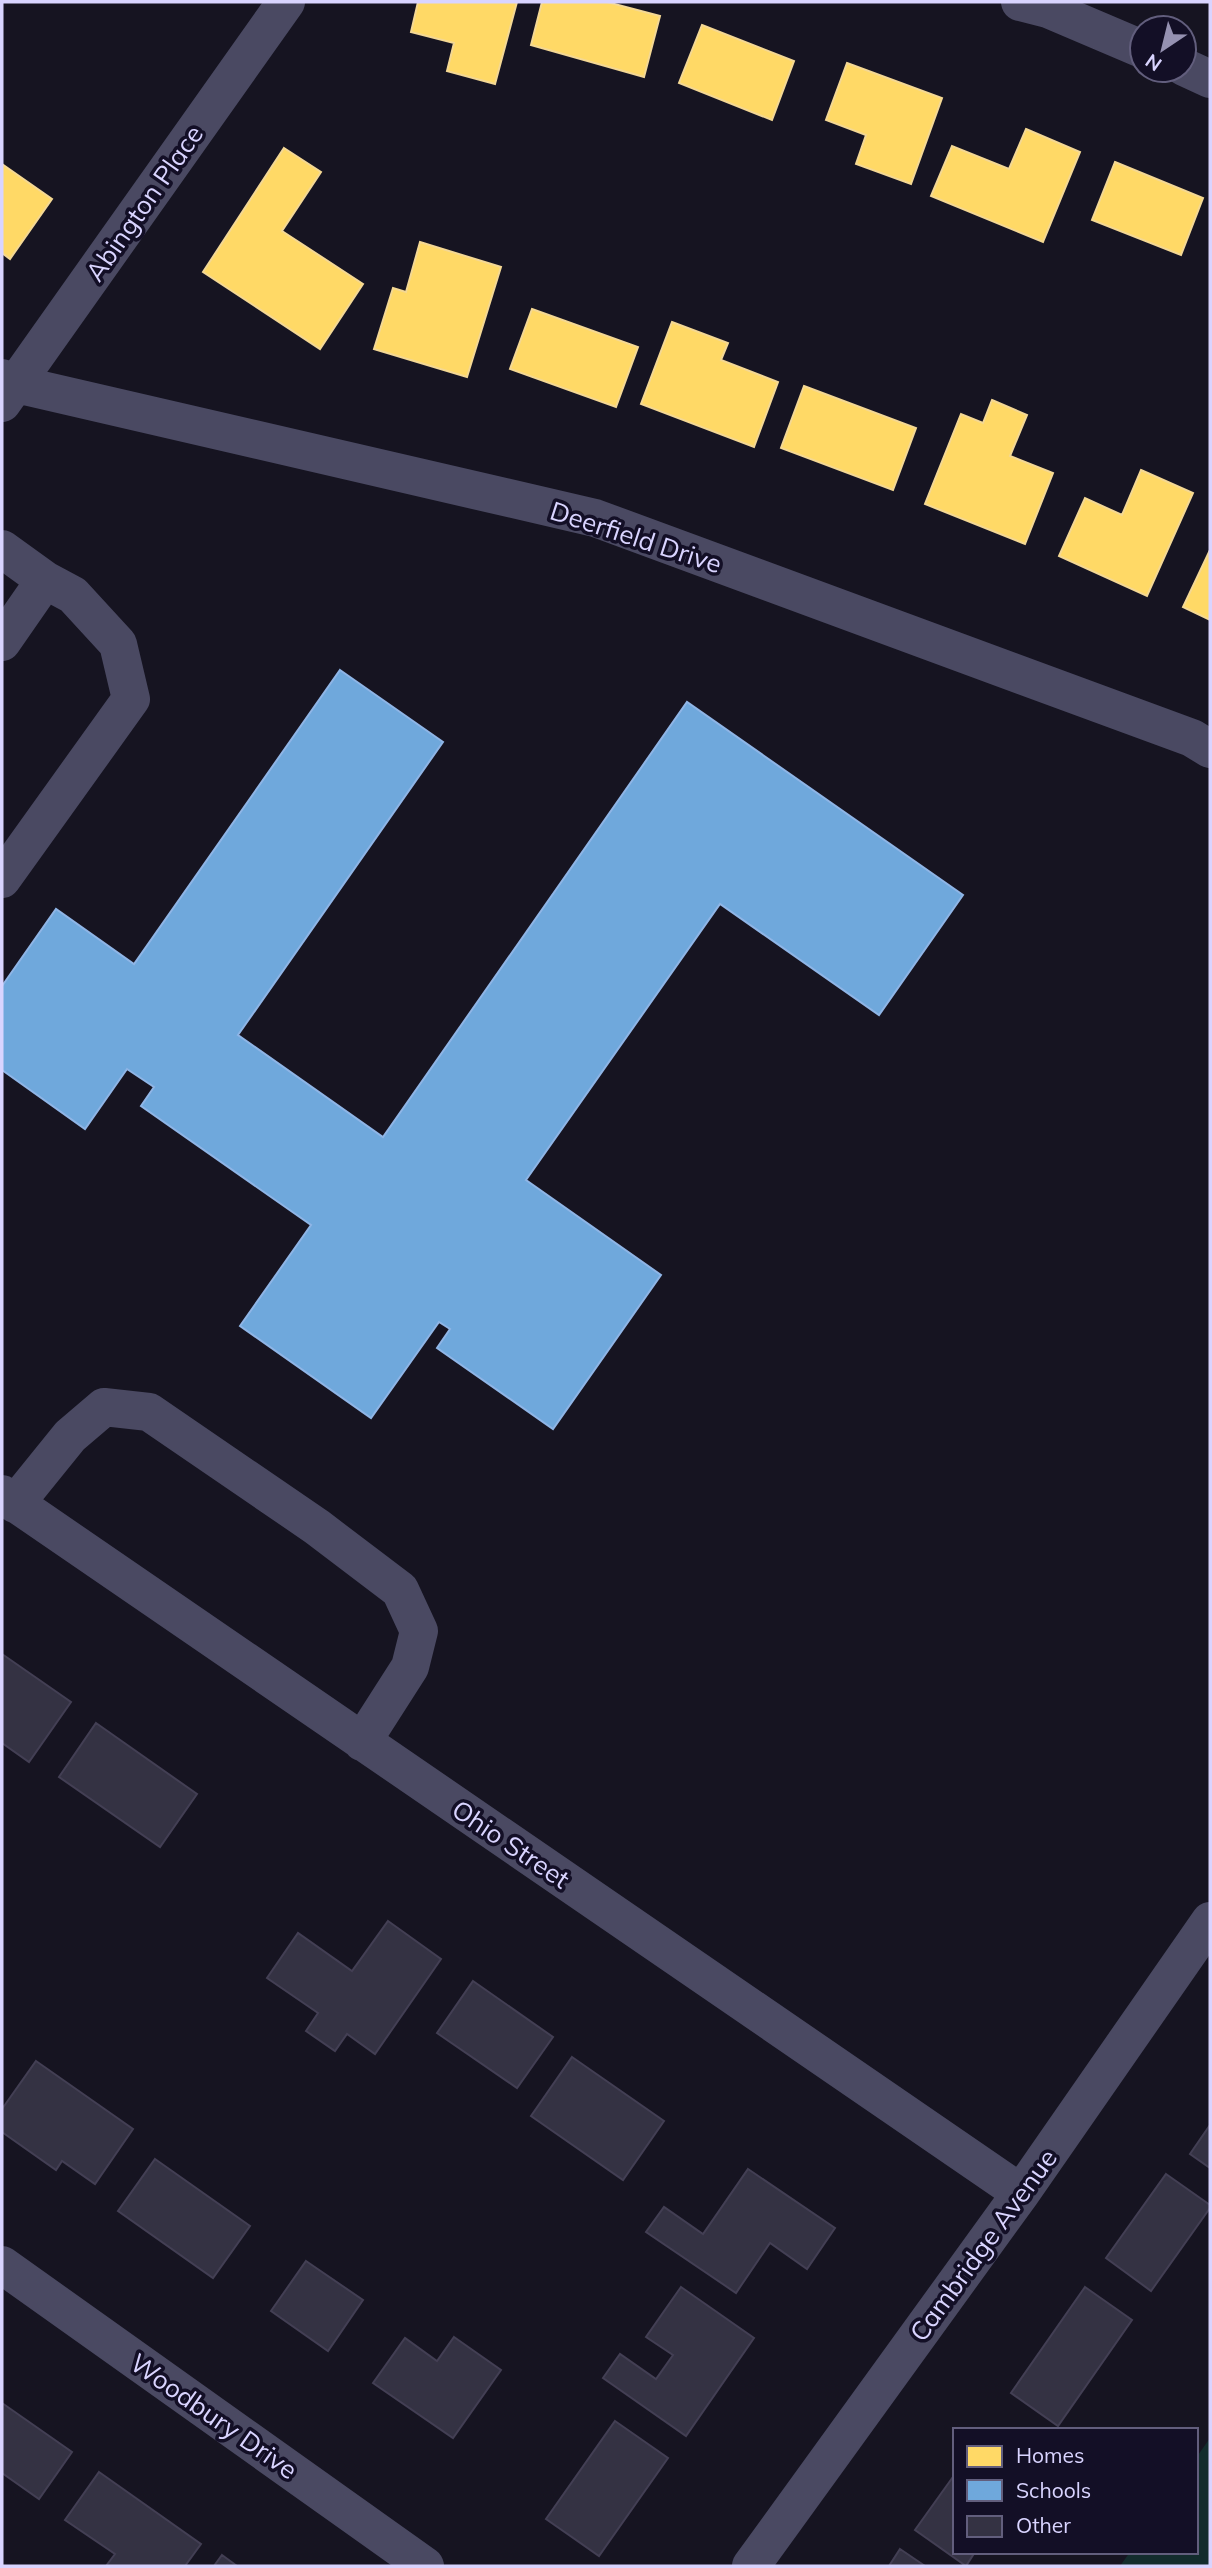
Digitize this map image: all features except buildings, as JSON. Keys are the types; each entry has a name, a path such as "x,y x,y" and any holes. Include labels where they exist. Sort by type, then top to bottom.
{"street":[{"name":"Abington Place","path":"6,389 286,2"},
{"path":"1041,4 1128,43"},
{"name":"Deerfield Drive","path":"6,389 595,518 1192,738 1210,749"},
{"path":"2,549 45,580 73,596 118,644 131,699 2,879"},
{"path":"2,642 45,580"},
{"path":"8,1499 70,1436 104,1407 149,1412 317,1527 400,1590 419,1630 410,1667 362,1742"},
{"name":"Ohio Street","path":"8,1499 1021,2193"},
{"name":"Cambridge Avenue","path":"751,2566 1021,2193 1210,1921"},
{"name":"Woodbury Drive","path":"2,2265 425,2566"}],"green space":[{"path":"1210,2438 1210,2566 1120,2566 1129,2554 1198,2554 1198,2455"}]}
